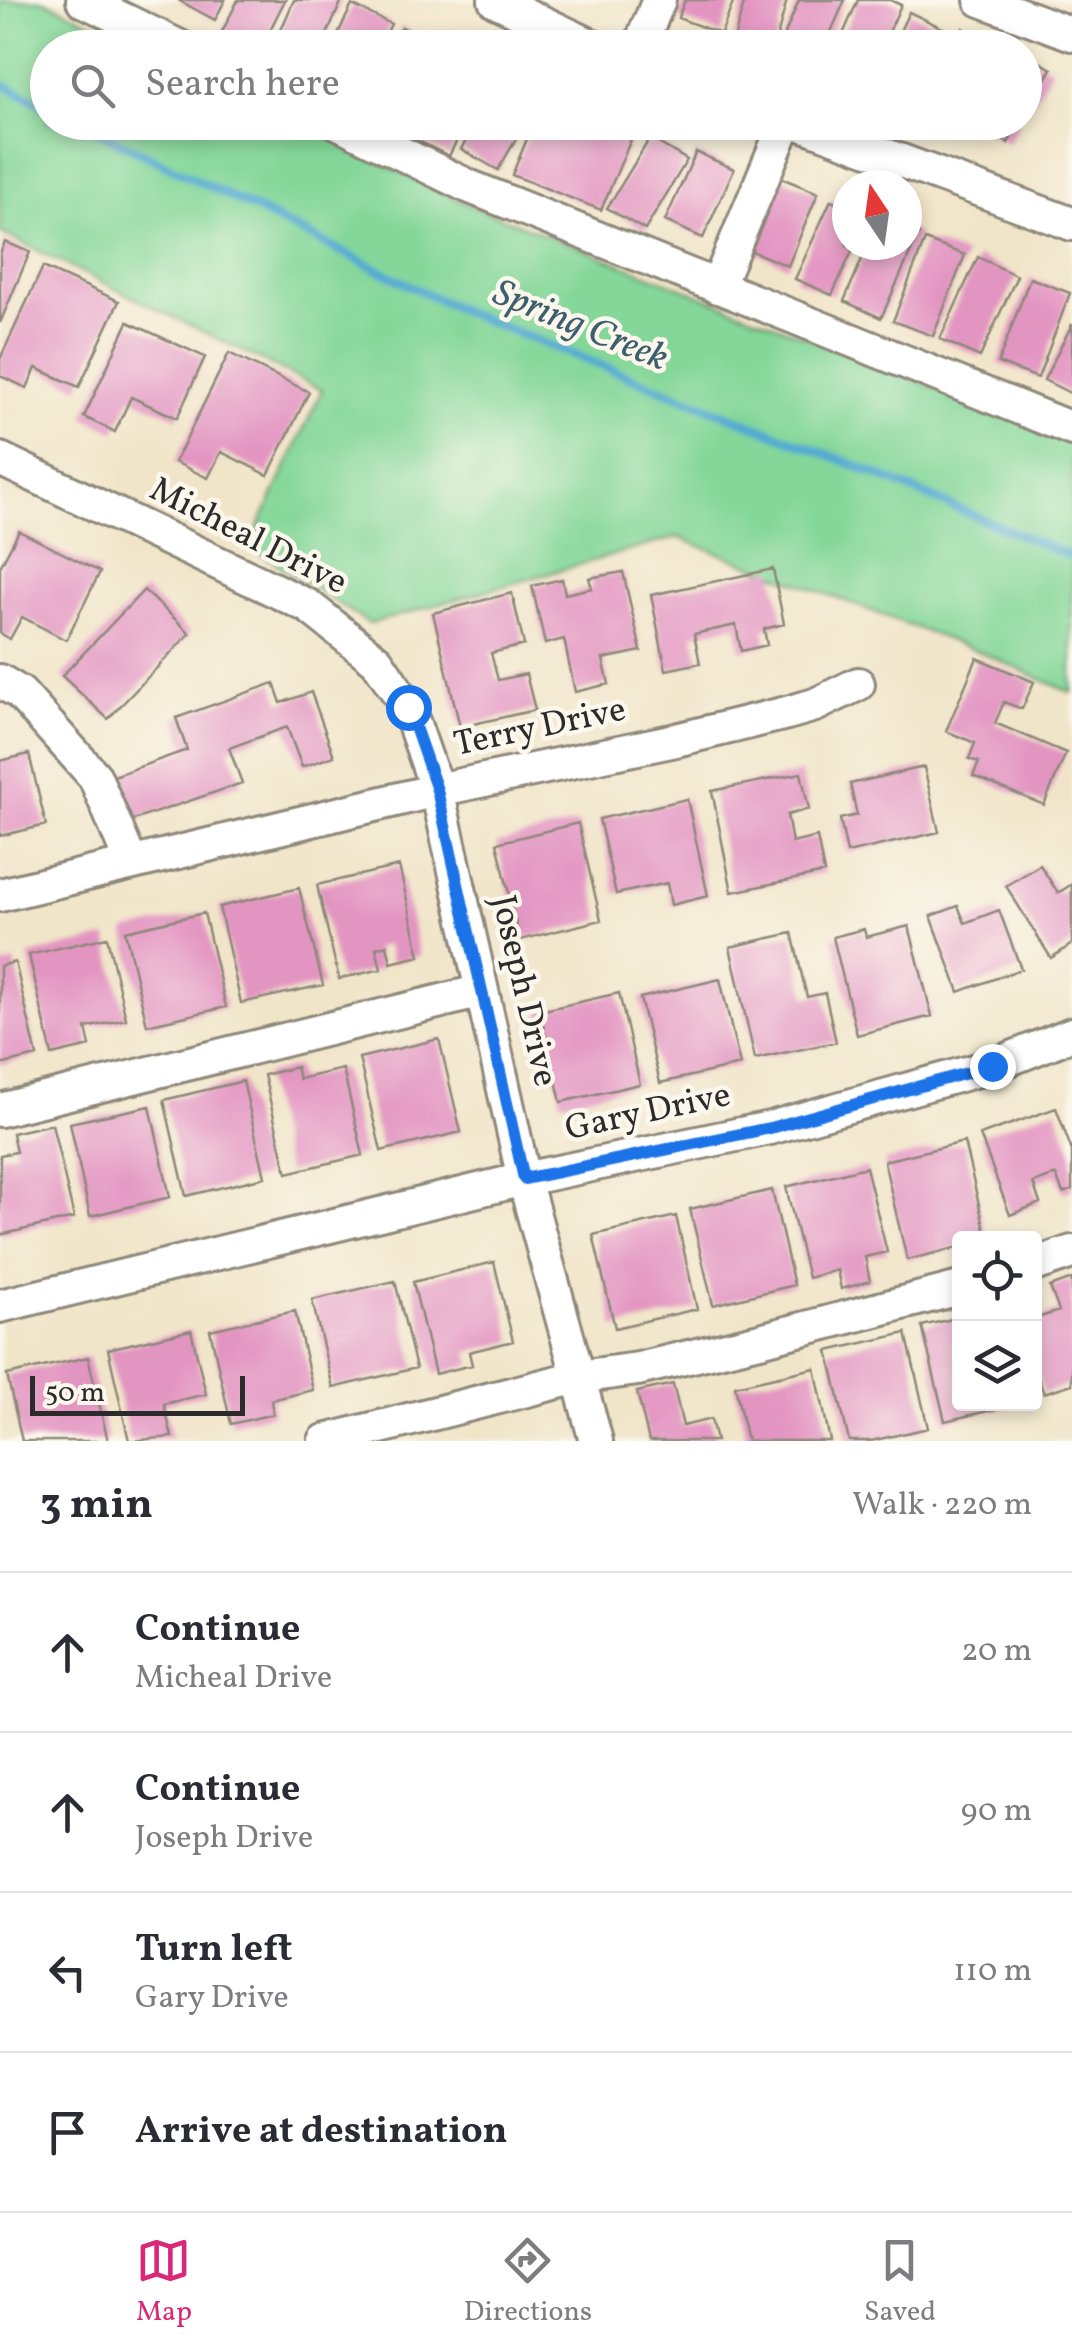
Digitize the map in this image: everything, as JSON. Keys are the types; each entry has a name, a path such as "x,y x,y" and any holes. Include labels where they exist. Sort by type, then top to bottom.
{"street":[{"path":"84,0 145,30"},
{"path":"495,0 558,30"},
{"path":"646,30 659,0"},
{"path":"981,0 1072,34"},
{"path":"374,140 468,186 1072,429"},
{"path":"717,287 778,140"},
{"path":"845,140 1072,224"},
{"name":"Micheal Drive","path":"0,459 308,606 332,623 377,661 408,707 437,790"},
{"path":"0,681 20,693 96,778 131,864"},
{"name":"Terry Drive","path":"0,895 437,790 787,713 858,684"},
{"name":"Joseph Drive","path":"437,790 524,1179 596,1441"},
{"path":"0,1110 482,991"},
{"name":"Gary Drive","path":"0,1306 524,1179 770,1128 992,1066 1072,1034"},
{"path":"1042,1262 1072,1252"},
{"path":"325,1441 578,1377 638,1369 952,1290"}],"green space":[{"path":"0,0 44,0 107,30 30,30 30,140 333,140 465,203 1072,441 1072,693 985,654 677,537 369,624 250,546 322,390 0,232"}],"building":[{"path":"178,0 225,0 215,20"},
{"path":"238,0 285,0 270,30 223,30"},
{"path":"294,0 342,0 329,30 281,30"},
{"path":"685,0 734,0 723,30 710,30 678,18"},
{"path":"745,0 787,0 779,30 737,30"},
{"path":"799,0 845,0 832,30 786,30"},
{"path":"858,0 890,0 901,5 890,30 845,30"},
{"path":"352,5 391,24 388,30 340,30"},
{"path":"909,12 947,30 900,30"},
{"path":"1042,63 1052,69 1042,86"},
{"path":"417,140 457,140 449,156"},
{"path":"466,140 516,140 498,170 461,149"},
{"path":"527,140 631,140 601,210 512,175"},
{"path":"649,140 687,160 645,230 607,208"},
{"path":"696,152 734,169 703,238 665,221"},
{"path":"779,177 818,193 788,266 749,250"},
{"path":"832,200 832,260 848,260 832,295 795,279"},
{"path":"925,240 965,255 933,336 893,321 917,260 922,260"},
{"path":"5,242 30,252 0,323 0,254"},
{"path":"978,257 1017,276 980,357 940,339"},
{"path":"862,260 907,260 881,318 844,301"},
{"path":"43,267 119,301 79,387 36,368 27,388 0,376 0,359"},
{"path":"1030,278 1070,293 1038,378 998,363"},
{"path":"128,322 205,357 177,418 131,397 115,432 84,417"},
{"path":"1072,324 1072,394 1044,380"},
{"path":"229,353 309,392 268,475 221,452 208,478 175,462"},
{"path":"19,531 100,572 66,640 22,617 10,639 0,633 0,567"},
{"path":"773,569 784,624 764,629 767,645 741,651 736,625 694,634 700,663 666,670 651,595"},
{"path":"623,572 641,651 603,659 609,684 575,692 564,639 545,644 532,586 562,579 565,594 592,588 589,578"},
{"path":"144,590 190,633 108,719 62,676"},
{"path":"512,593 524,645 491,653 498,680 526,674 535,710 460,727 433,613"},
{"path":"977,658 1034,682 1022,709 1004,702 995,723 1066,753 1044,805 973,776 979,762 969,759 975,743 946,731"},
{"path":"274,683 281,703 311,692 334,756 302,767 287,727 229,748 242,783 128,822 111,777 187,750 176,718"},
{"path":"29,754 46,825 0,836 0,761"},
{"path":"924,767 939,832 847,853 840,819 857,815 850,784"},
{"path":"801,773 809,809 787,815 792,843 817,837 824,873 732,892 712,791"},
{"path":"687,799 708,896 671,905 667,883 616,894 599,819"},
{"path":"578,823 601,920 520,940 497,843"},
{"path":"1040,865 1058,893 1072,884 1072,944 1051,958 1006,886"},
{"path":"399,866 420,956 391,963 387,945 376,948 381,969 339,979 317,885"},
{"path":"299,888 323,985 241,1003 219,907"},
{"path":"958,906 965,923 999,910 1021,969 959,992 931,916"},
{"path":"204,913 226,1007 147,1025 125,931"},
{"path":"909,926 932,1016 857,1035 833,937 864,929 866,937"},
{"path":"792,933 807,997 825,993 836,1042 755,1059 730,947"},
{"path":"107,937 126,1019 86,1028 90,1046 52,1055 29,955"},
{"path":"15,962 37,1056 0,1065 0,966"},
{"path":"720,979 740,1065 660,1083 640,998"},
{"path":"619,993 640,1084 561,1102 540,1011"},
{"path":"439,1039 461,1132 381,1151 359,1058"},
{"path":"296,1067 299,1079 343,1069 363,1155 287,1173 264,1075"},
{"path":"243,1081 265,1177 186,1196 164,1100"},
{"path":"150,1106 170,1197 90,1216 70,1123"},
{"path":"1056,1108 1072,1151 1072,1190 1063,1193 1056,1175 1033,1183 1040,1203 1010,1215 980,1135"},
{"path":"52,1124 74,1218 0,1235 0,1155 16,1152 12,1133"},
{"path":"964,1142 985,1231 952,1231 952,1249 907,1260 884,1161"},
{"path":"866,1167 887,1252 865,1257 870,1281 841,1289 837,1270 808,1278 786,1187"},
{"path":"772,1190 794,1285 713,1305 690,1209"},
{"path":"676,1216 697,1309 615,1328 593,1235"},
{"path":"494,1262 513,1341 469,1352 472,1365 435,1374 413,1282"},
{"path":"1072,1279 1072,1384 1044,1393 1042,1316 1059,1311 1050,1287"},
{"path":"395,1281 416,1368 333,1388 312,1300"},
{"path":"295,1311 313,1390 271,1400 273,1414 231,1424 210,1330"},
{"path":"952,1319 952,1411 988,1411 945,1421 922,1326"},
{"path":"191,1330 206,1394 164,1404 172,1437 129,1441 108,1349"},
{"path":"906,1333 928,1428 871,1441 849,1441 828,1351"},
{"path":"88,1357 108,1441 22,1441 7,1375"},
{"path":"815,1368 830,1441 747,1441 735,1386"},
{"path":"673,1384 683,1426 711,1419 716,1441 649,1441 637,1392"}],"waterway":[{"name":"Spring Creek","path":"0,83 30,98"},
{"name":"Spring Creek","path":"115,140 462,311 847,462 1072,557"}],"route":[{"path":"408,707 437,790 524,1179 770,1128 992,1066"}]}
